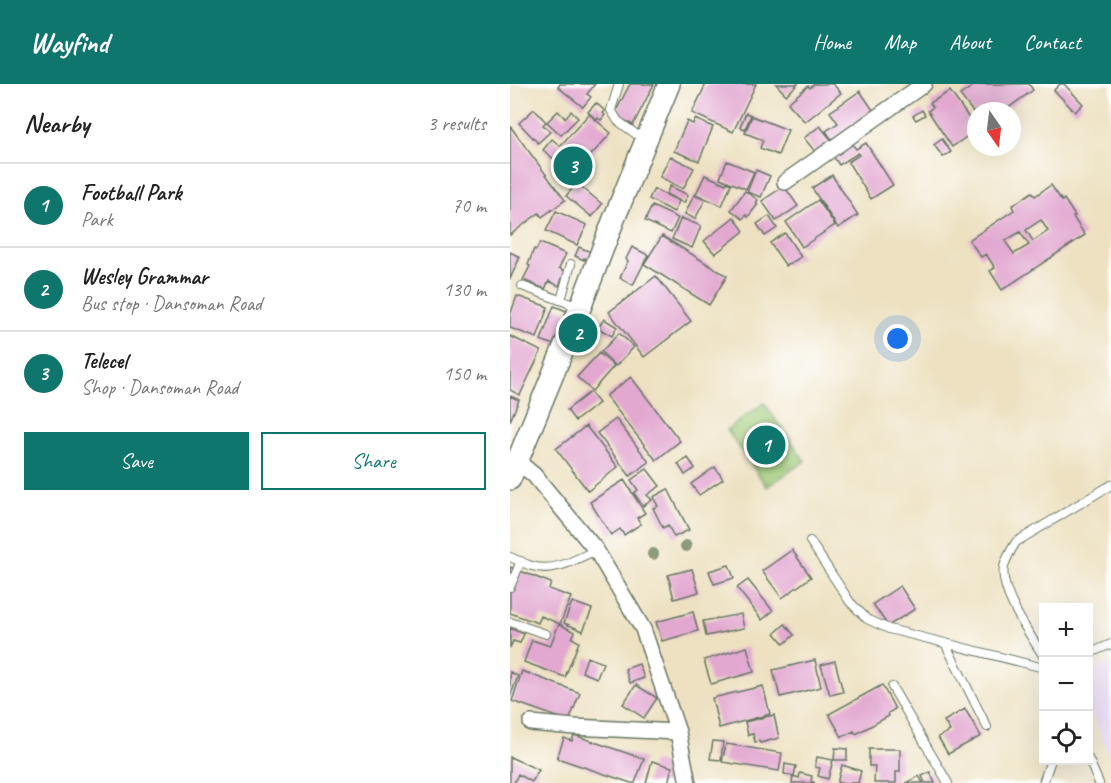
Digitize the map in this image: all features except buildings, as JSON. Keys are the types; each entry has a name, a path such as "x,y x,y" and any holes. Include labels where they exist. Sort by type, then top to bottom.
{"main road":[{"path":"513,470 669,84"}],"street":[{"path":"785,182 924,84"},
{"path":"513,470 534,475 596,550 643,629 678,732 688,783"},
{"path":"531,723 678,732"}],"lane":[{"path":"619,84 610,110 618,121 645,141"},
{"path":"561,300 571,264"},
{"path":"522,286 580,308"},
{"path":"1039,649 1009,595 1003,570 1008,554 1016,542 1111,485"},
{"path":"810,541 850,602 867,619 890,628 1039,667"},
{"path":"510,557 534,567 547,568 560,566 596,550"},
{"path":"510,586 521,561"},
{"path":"510,622 546,634"},
{"path":"945,643 987,727"},
{"path":"1093,652 1111,644"},
{"path":"892,687 948,783"},
{"path":"1043,783 1049,765"},
{"path":"1092,765 1099,783"}],"shaded area":[{"path":"1111,663 1111,761 1093,716 1093,671"}],"green space":[{"path":"764,403 805,461 767,487 727,430"}],"place":[{"name":"Telecel","path":"573,166"},
{"name":"Wesley Grammar","path":"578,333"},
{"name":"Football Park","path":"766,445"}]}
